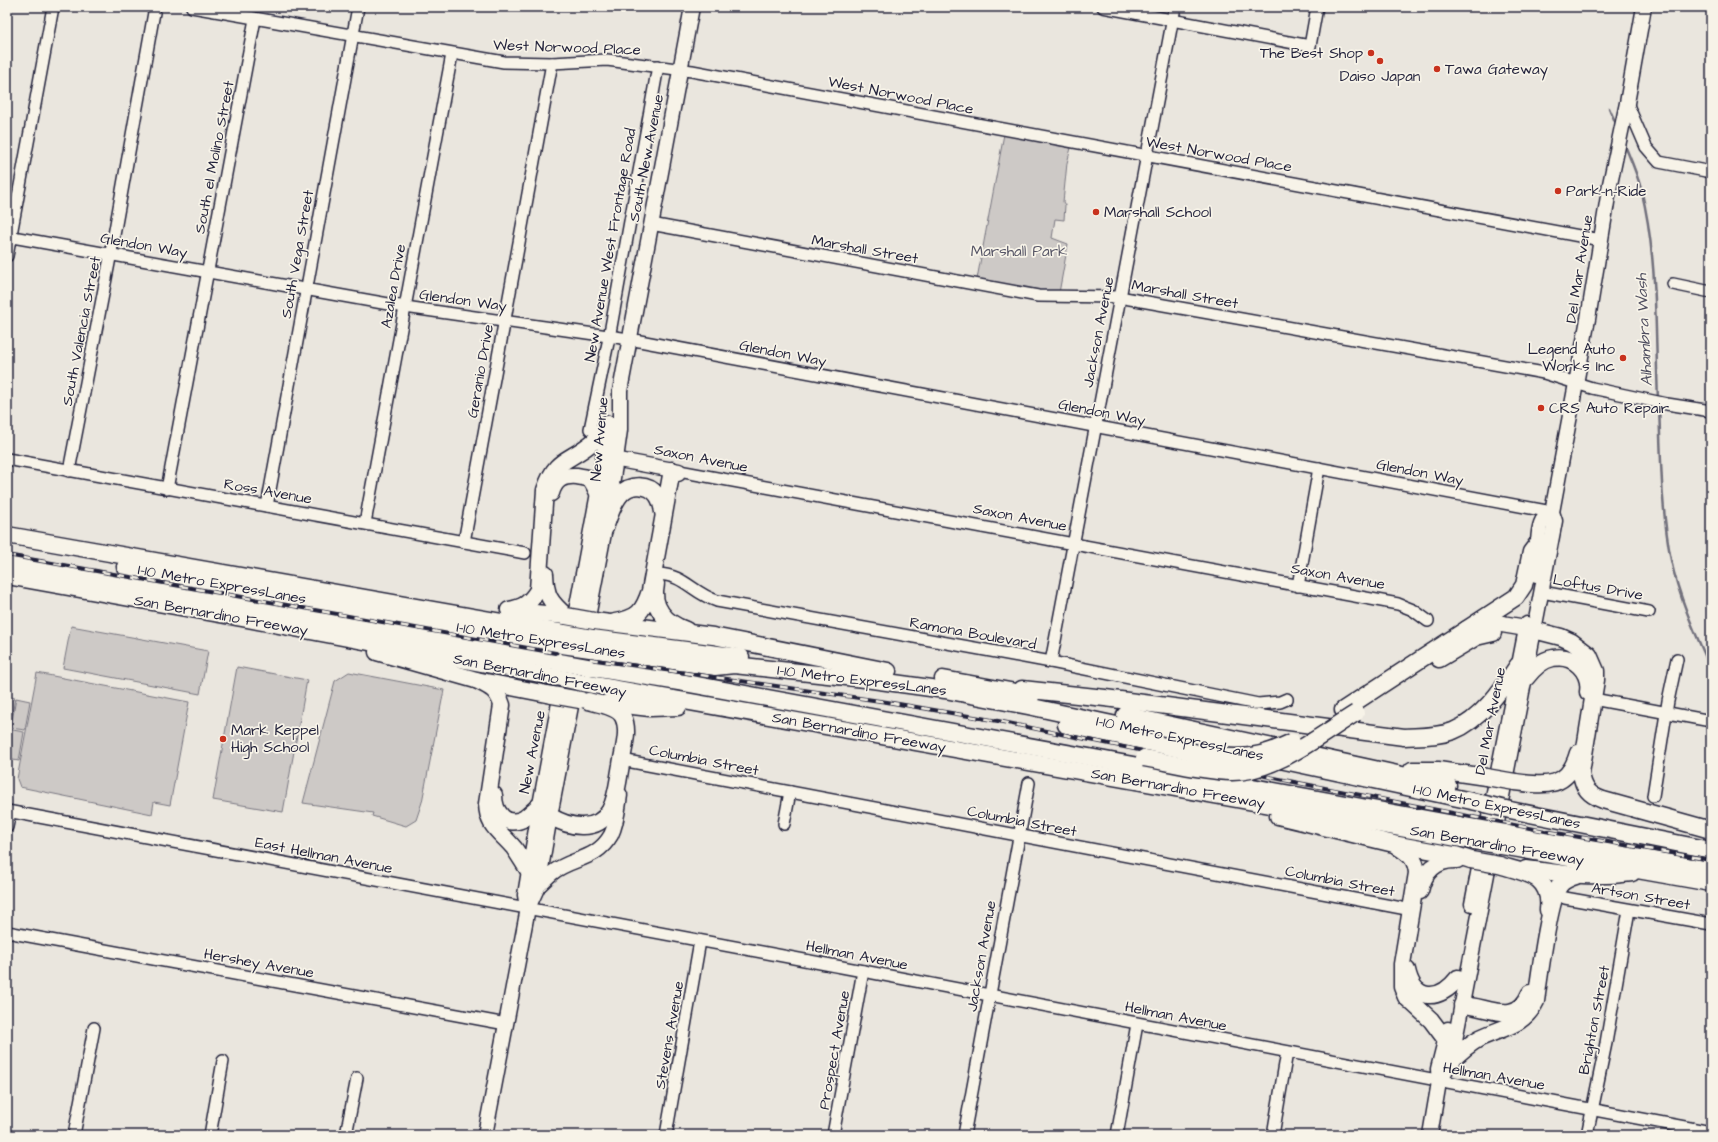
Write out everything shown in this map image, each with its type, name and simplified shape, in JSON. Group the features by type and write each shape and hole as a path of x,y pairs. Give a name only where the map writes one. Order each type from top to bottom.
{"highway":[{"path":"509,610 523,607 531,600 538,590 545,490 548,479 554,469 564,460 589,446 599,437 608,424"},
{"path":"601,622 627,620 638,615 645,605 650,591 663,512 676,470"},
{"path":"566,616 552,604 546,592 545,569 549,499 552,487 559,479 566,476 586,477 591,480 598,493"},
{"path":"605,528 617,499 626,489 634,486 652,490 657,495 663,512"},
{"path":"7,535 466,615 563,639 591,644 888,671"},
{"path":"685,683 942,720 1211,771 1250,771 1269,765 1284,757 1467,628 1516,596 1524,585 1531,552 1537,544"},
{"name":"I-10 Metro ExpressLanes","path":"7,546 563,639"},
{"name":"I-10 Metro ExpressLanes","path":"7,563 587,667 685,683 1475,835"},
{"path":"658,574 656,588 658,609 665,618 678,627 699,635"},
{"name":"San Bernardino Freeway","path":"7,576 697,704 1022,760 1228,798 1504,840 1711,883"},
{"path":"466,615 493,610 509,610 566,616 699,635 792,651 888,671 981,685 1105,698 1404,737 1434,736 1453,731 1468,722 1522,672 1553,658 1560,658 1575,662 1586,674 1588,688 1578,754 1568,774 1564,778 1550,785 1540,786 1438,770 1382,770"},
{"path":"1467,628 1479,625 1496,624 1528,632 1561,637 1577,645 1588,655 1596,671 1593,699 1580,773 1588,793 1603,800 1711,830"},
{"path":"715,667 927,697 1228,757 1250,756 1270,752 1292,742 1349,712 1476,636 1496,632 1528,632"},
{"path":"342,637 386,656 476,680 552,695 650,708 697,704"},
{"name":"I-10 Metro ExpressLanes","path":"591,644 715,667 734,665 865,679 946,690 1101,720 1482,798 1711,850"},
{"path":"476,680 492,688 499,695 502,705 487,812 492,826 513,847 529,871"},
{"path":"981,685 1382,770 1482,798"},
{"path":"552,695 526,694 518,697 512,703 506,722 494,786 496,809 499,815 505,819 512,821 545,810 567,824 594,825 603,820 610,812 614,801 626,728 623,716 616,709 584,700"},
{"path":"627,761 634,724 638,717 650,708"},
{"path":"1228,798 1252,810 1394,844 1499,865 1576,876 1612,876 1649,871"},
{"path":"1510,805 1711,838"},
{"name":"I-10 Metro ExpressLanes","path":"1504,840 1711,870"},
{"path":"1394,844 1412,856 1417,866 1417,879 1402,964 1402,987 1406,997 1431,1020 1446,1040"},
{"path":"1458,978 1451,986 1441,993 1434,996 1425,995 1409,982 1407,969 1421,887 1426,875 1437,863 1454,860 1471,860"},
{"path":"1462,1005 1502,1013 1512,1012 1521,1008 1528,1000 1533,988 1548,913 1548,893 1544,885 1537,878 1527,873 1499,865"},
{"path":"1451,1061 1464,1048 1481,1038 1523,1020 1532,1008 1536,1001 1555,896 1559,886 1566,880 1576,876"}],"main road":[{"name":"South New Avenue","path":"629,339 635,316 692,7"},
{"name":"Del Mar Avenue","path":"1528,632 1542,592 1555,521 1552,512 1614,163 1627,103 1644,7"},
{"path":"620,391 629,339"},
{"name":"New Avenue","path":"485,1135 528,908 538,886 545,810 598,493 602,457 608,424 620,391"},
{"name":"New Avenue","path":"528,908 525,895 529,871 545,810 605,528 620,430 620,391"},
{"name":"Saxon Avenue","path":"602,457 676,470"},
{"path":"658,574 676,470"},
{"name":"Del Mar Avenue","path":"1439,1082 1451,1061 1462,1005 1522,672 1538,563 1537,544 1542,521 1552,512"},
{"name":"Del Mar Avenue","path":"1430,1135 1439,1082 1438,1069 1446,1040 1522,672"},
{"path":"538,886 552,873 592,855 606,842 614,826 627,761"}],"street":[{"path":"7,256 9,236 53,7"},
{"name":"South Valencia Street","path":"70,471 111,254 155,7"},
{"name":"West Norwood Place","path":"192,7 504,62 552,63 607,60 658,66 1601,240"},
{"name":"South Vega Street","path":"267,506 358,7"},
{"path":"1103,7 1310,46 1317,7"},
{"name":"Jackson Avenue","path":"1051,662 1174,7"},
{"name":"South el Molino Street","path":"167,489 255,19"},
{"name":"Azalea Drive","path":"365,523 452,54"},
{"name":"Geranio Drive","path":"464,542 552,63"},
{"name":"New Avenue West Frontage Road","path":"590,429 609,338 658,66"},
{"path":"1627,103 1646,147 1659,162 1711,172"},
{"name":"Marshall Street","path":"651,224 1038,296 1119,297 1544,373 1576,383 1645,400 1711,411"},
{"name":"Glendon Way","path":"9,236 405,307 609,338 629,339 1552,512"},
{"path":"1673,284 1711,292"},
{"name":"Ross Avenue","path":"7,460 365,523 525,553"},
{"path":"1298,586 1319,468"},
{"name":"Saxon Avenue","path":"676,470 1398,604 1413,610 1428,621"},
{"name":"Ramona Boulevard","path":"658,574 678,577 704,597 717,601 1051,662 1258,704 1287,700"},
{"name":"Loftus Drive","path":"1542,592 1649,612"},
{"path":"1653,796 1666,712 1677,659"},
{"path":"1593,699 1711,721"},
{"name":"Columbia Street","path":"627,761 1412,910"},
{"name":"Jackson Avenue","path":"964,1135 1018,835 1029,783"},
{"path":"784,824 790,792"},
{"path":"7,827 9,812"},
{"name":"East Hellman Avenue","path":"9,812 635,929"},
{"name":"Artson Street","path":"1565,898 1711,924"},
{"name":"Brighton Street","path":"1587,1135 1591,1109 1606,1043 1629,910"},
{"name":"Hellman Avenue","path":"635,929 863,971 1439,1082 1711,1132"},
{"name":"Hershey Avenue","path":"7,932 506,1024"},
{"name":"Stevens Avenue","path":"666,1135 700,941"},
{"name":"Prospect Avenue","path":"833,1135 863,971"},
{"path":"1117,1135 1137,1024"},
{"path":"74,1135 94,1028"},
{"path":"1273,1135 1287,1052"},
{"path":"210,1135 223,1061"},
{"path":"346,1135 357,1078"}],"green space":[{"name":"Marshall Park","path":"1004,134 1071,148 1067,163 1063,202 1065,205 1064,220 1055,219 1052,238 1068,244 1059,293 1042,293 977,279"},
{"path":"71,626 208,651 200,694 63,668"},
{"path":"237,667 307,680 283,812 213,800"},
{"path":"349,672 444,690 422,802 416,820 406,826 372,816 373,813 303,803 335,681"},
{"path":"37,673 189,702 170,805 154,802 152,814 20,787 17,779"},
{"path":"7,696 15,698 10,727 7,727"},
{"path":"16,698 30,701 25,730 11,728"},
{"path":"7,729 24,732 19,761 7,759"}],"waterway":[{"name":"Alhambra Wash","path":"1609,108 1617,126"},
{"name":"Alhambra Wash","path":"1624,143 1641,189 1650,241 1655,294 1658,400"},
{"name":"Alhambra Wash","path":"1659,405 1663,502 1671,560 1683,602 1711,669"}],"railway":[{"path":"7,555 589,659 887,702 998,721 1294,782 1545,831 1711,860"}],"place":[{"name":"The Best Shop","path":"1371,53"},
{"name":"Daiso Japan","path":"1380,61"},
{"name":"Tawa Gateway","path":"1437,69"},
{"name":"Park-n-Ride","path":"1558,191"},
{"name":"Marshall School","path":"1096,212"},
{"name":"Legend Auto Works Inc","path":"1623,358"},
{"name":"CRS Auto Repair","path":"1541,408"},
{"name":"Mark Keppel High School","path":"223,739"}]}
